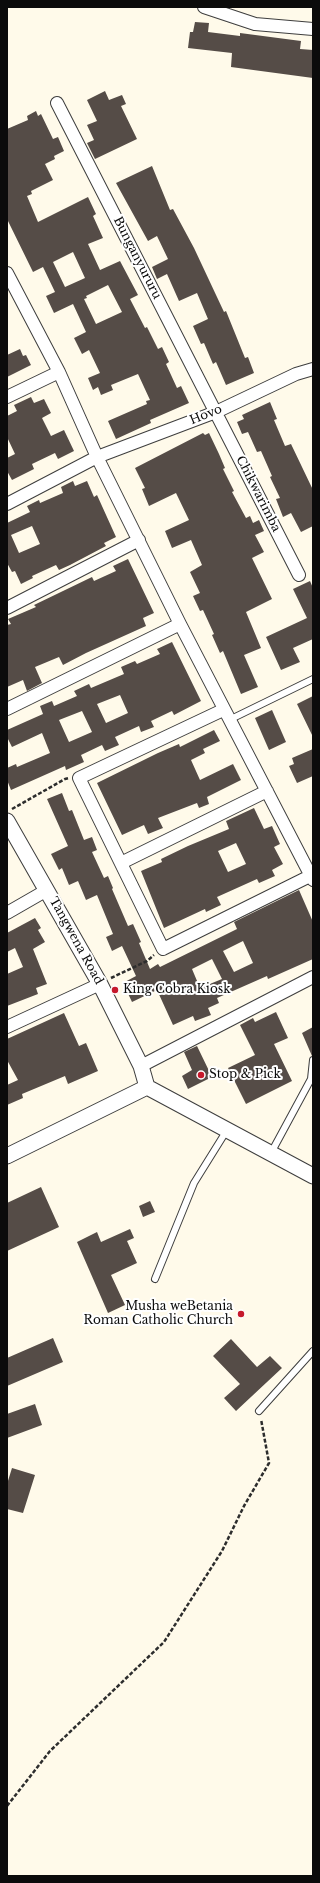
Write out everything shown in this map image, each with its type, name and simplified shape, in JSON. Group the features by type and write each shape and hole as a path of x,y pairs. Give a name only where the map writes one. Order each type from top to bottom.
{"street":[{"path":"204,7 255,24 313,29"},
{"name":"Bunganyururu","path":"57,103 216,412"},
{"path":"7,273 10,286 59,372 97,457 180,624 312,878 163,949 79,778 226,715"},
{"name":"Hovo","path":"7,504 97,457 216,412 296,374 313,370"},
{"path":"7,397 59,372"},
{"name":"Chikwarimba","path":"216,412 299,575"},
{"path":"7,608 139,540"},
{"path":"7,709 180,624"},
{"path":"121,863 267,790"},
{"name":"Tangwena Road","path":"7,821 100,984 142,1066 146,1087"},
{"path":"7,912 47,890"},
{"path":"142,1066 313,977"},
{"path":"7,1027 100,984"},
{"path":"7,1156 146,1087 313,1176"}],"lane":[{"path":"226,715 313,679"},
{"path":"271,1153 311,1079 313,1060"},
{"path":"154,1279 194,1182 227,1130"},
{"path":"259,1411 313,1350"}],"path":[{"path":"7,812 65,779 79,778"},
{"path":"100,984 147,961 163,949"},
{"path":"7,1806 50,1751 164,1642 222,1551 244,1506 269,1463 259,1411"}],"building":[{"path":"195,22 209,23 208,32 240,36 240,33 301,41 300,49 313,50 313,78 231,67 232,53 188,48 190,32 193,32"},
{"path":"105,91 109,100 122,95 126,104 121,106 137,139 95,159 87,143 94,140 87,125 97,121 87,100"},
{"path":"36,111 38,116 41,114 53,139 58,137 64,151 54,156 55,159 45,164 53,180 31,191 32,194 27,196 38,222 88,197 96,214 93,216 103,238 88,244 100,270 120,261 138,295 130,299 158,349 162,347 169,362 166,364 177,388 181,386 189,403 150,420 151,423 116,439 108,421 147,404 146,401 150,400 138,374 111,385 113,390 101,395 98,387 93,390 88,378 100,373 89,350 82,354 74,338 86,332 73,304 54,313 46,296 55,292 43,267 33,272 7,219 7,129 28,120 27,116","holes":["73,252 85,278 65,287 53,262","108,285 122,312 96,324 84,299 87,298 86,296"]},
{"path":"152,166 170,210 173,209 194,248 224,312 226,311 245,358 248,357 254,373 226,385 216,362 213,364 204,343 201,344 193,326 208,319 197,293 179,301 167,274 157,279 152,267 168,259 157,236 148,241 116,183"},
{"path":"20,349 23,356 26,355 31,365 7,377 7,355"},
{"path":"31,397 34,403 44,399 51,413 42,418 51,436 64,430 74,451 58,459 55,453 32,464 34,469 12,480 7,471 7,458 15,454 7,437 7,416 17,411 14,405"},
{"path":"270,402 277,419 274,420 285,446 291,444 313,490 313,526 301,532 291,513 283,517 276,499 280,498 270,477 272,476 261,451 257,452 248,432 242,434 237,422 244,419 242,415"},
{"path":"203,433 205,435 209,433 225,468 223,469 234,491 232,492 246,518 250,516 253,523 259,520 264,531 255,535 264,552 252,558 272,599 246,612 261,648 244,655 258,687 241,694 223,651 220,653 212,635 214,634 203,610 200,611 193,596 200,593 190,572 202,565 191,540 172,548 165,531 189,520 176,493 149,506 142,489 145,488 135,468"},
{"path":"73,481 75,486 87,481 94,497 97,495 116,537 104,543 106,546 70,565 59,570 56,565 32,576 33,578 21,584 15,571 12,572 7,563 7,523 30,512 27,506 39,500 40,503 63,493 61,487","holes":["32,526 40,544 19,553 11,535"]},
{"path":"128,559 154,613 143,618 146,626 63,665 59,657 35,667 42,683 27,691 23,680 7,687 7,625 11,624 8,619 36,607 34,605 92,577 94,581 116,571 113,566"},
{"path":"310,581 313,588 313,639 293,648 300,662 281,670 266,637 307,618 293,589"},
{"path":"172,642 201,701 174,715 172,711 151,721 154,727 141,732 139,726 115,737 119,745 105,751 102,745 81,755 84,762 66,770 65,766 11,790 7,780 7,768 16,764 17,767 50,753 42,733 12,747 7,737 7,730 43,714 40,706 52,701 54,706 77,696 74,691 89,684 91,688 124,674 121,667 135,661 137,664 160,654 157,649","holes":["120,695 128,713 106,723 97,704","82,711 92,732 69,742 59,720"]},
{"path":"313,696 313,737 297,704"},
{"path":"272,710 286,742 269,750 255,718"},
{"path":"214,730 220,741 203,749 205,753 191,760 200,780 233,764 241,780 207,797 209,804 199,808 197,803 158,818 163,828 148,834 144,825 122,835 97,783 158,753 179,744 180,747"},
{"path":"313,749 313,776 297,783 289,766 294,764 292,758"},
{"path":"62,793 69,811 72,810 84,840 92,837 97,850 92,852 104,878 108,876 128,926 133,924 150,969 158,964 160,967 237,929 234,922 299,890 313,922 313,959 268,979 267,976 217,998 219,1003 208,1008 211,1015 195,1021 193,1016 173,1025 157,990 132,1002 123,983 136,976 122,946 112,951 106,937 113,934 97,895 86,900 78,881 69,885 62,868 59,870 51,854 68,846 47,799","holes":["243,941 253,963 234,972 223,951","212,959 222,979 200,988 192,969"]},
{"path":"254,808 264,829 272,826 280,844 274,847 283,864 272,870 275,876 259,883 257,879 217,897 221,905 206,912 205,909 164,928 141,871 162,862 161,859 188,846 229,829 226,821","holes":["236,843 246,864 228,872 218,851"]},
{"path":"35,918 41,928 38,930 45,942 33,949 47,984 36,988 38,994 7,1006 7,974 23,967 15,948 7,952 7,933"},
{"path":"276,1012 288,1038 274,1044 292,1081 246,1104 228,1068 255,1055 240,1025 253,1018 255,1022"},
{"path":"64,1013 79,1046 86,1043 98,1071 68,1084 65,1076 22,1094 23,1098 7,1105 7,1085 18,1080 7,1060 7,1039"},
{"path":"313,1027 313,1056 312,1056 302,1033"},
{"path":"197,1046 212,1077 188,1089 182,1076 192,1070 184,1052"},
{"path":"41,1187 59,1227 7,1251 7,1203"},
{"path":"150,1201 155,1212 143,1217 139,1206"},
{"path":"130,1229 134,1238 127,1241 137,1263 111,1275 125,1305 108,1313 77,1242 97,1232 101,1242"},
{"path":"53,1338 63,1362 7,1386 7,1358"},
{"path":"231,1339 257,1367 270,1356 282,1368 236,1411 224,1398 240,1384 213,1356"},
{"path":"35,1404 42,1425 7,1438 7,1414"},
{"path":"12,1468 35,1475 23,1513 7,1509 7,1484"}],"place":[{"name":"King Cobra Kiosk","path":"115,990"},
{"name":"Stop & Pick","path":"201,1075"},
{"name":"Musha weBetania Roman Catholic Church","path":"241,1314"}]}
